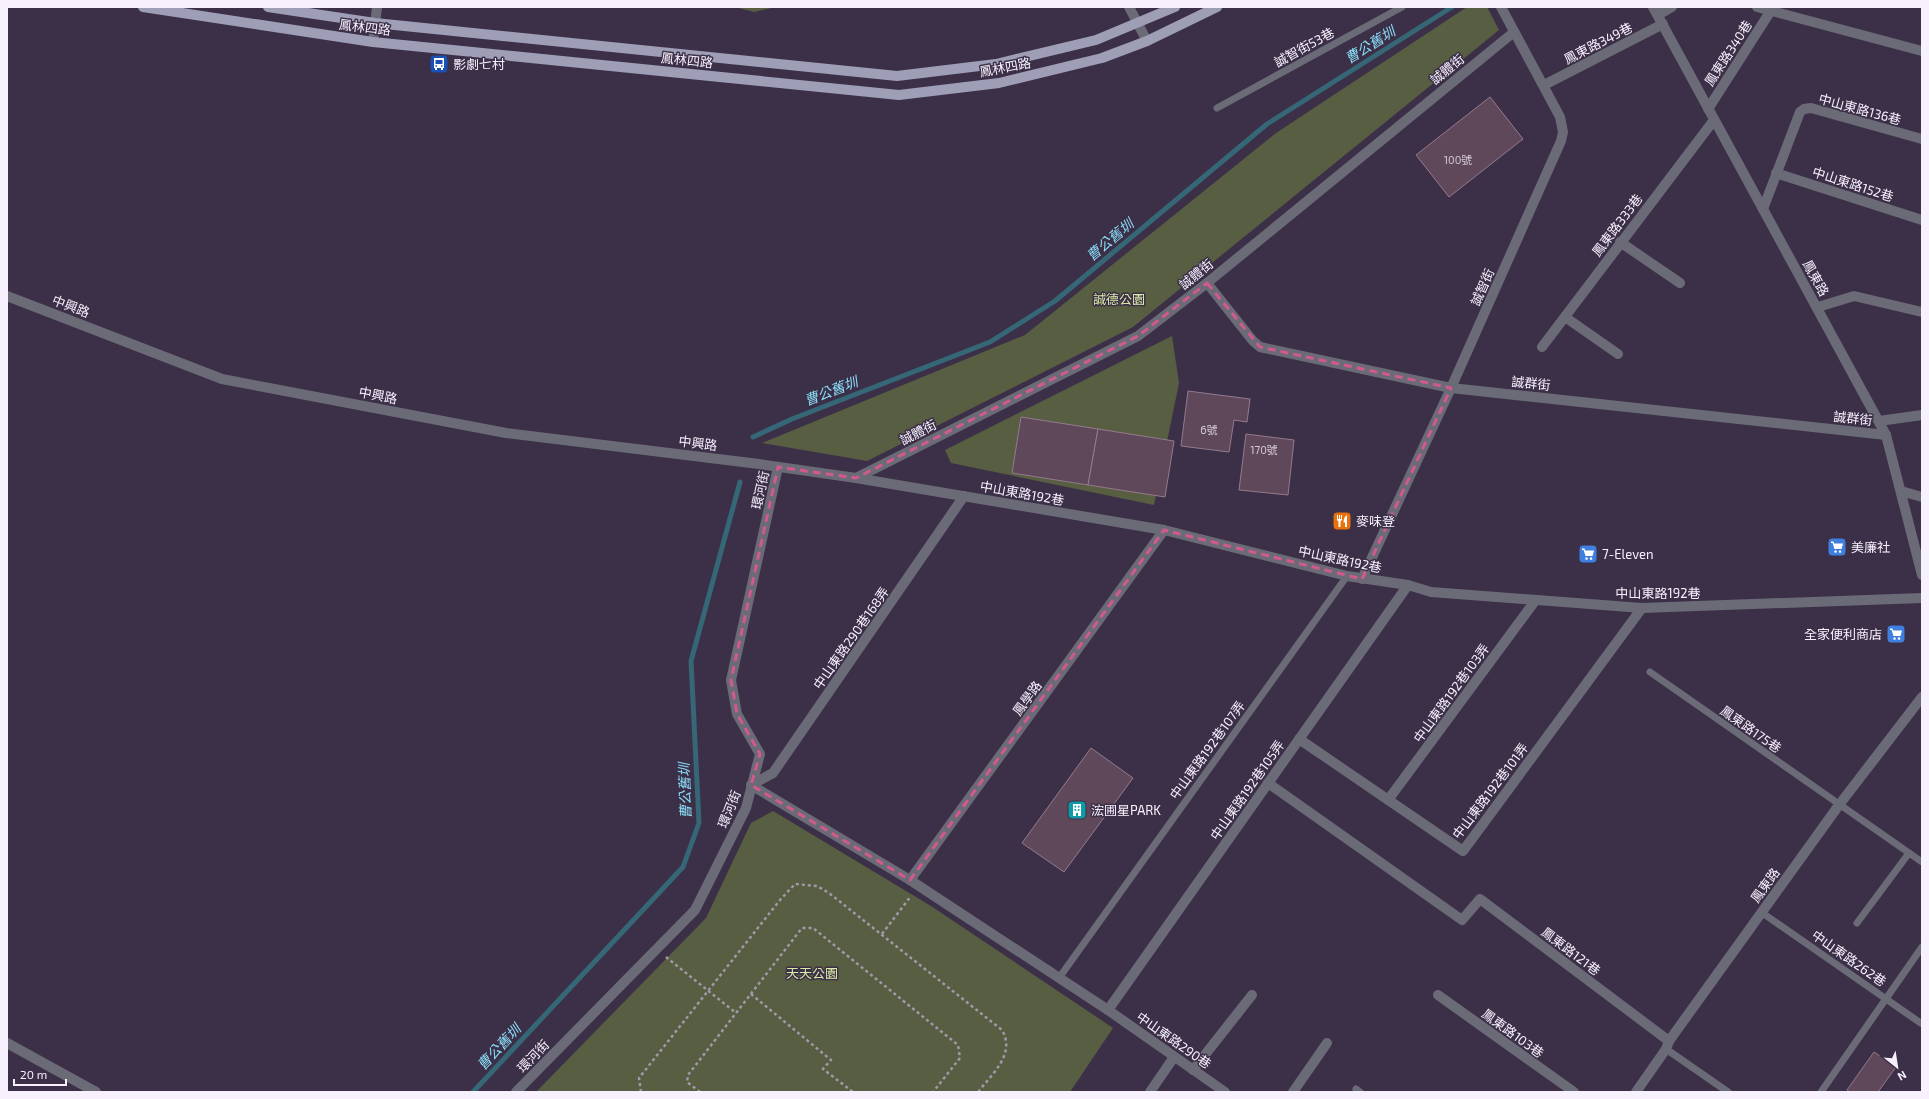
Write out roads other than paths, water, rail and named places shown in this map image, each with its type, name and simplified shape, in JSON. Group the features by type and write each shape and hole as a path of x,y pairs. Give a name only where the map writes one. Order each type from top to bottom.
{"main road":[{"name":"鳳林四路","path":"143,7 373,42 899,95 999,83 1102,58 1147,41 1217,7"},
{"name":"鳳林四路","path":"268,7 376,23 896,76 996,64 1096,40 1175,7"}],"street":[{"path":"373,42 378,7"},
{"path":"1129,7 1147,41"},
{"name":"誠智街","path":"1362,579 1451,388 1561,141 1563,132 1562,124 1544,85 1500,7"},
{"path":"1656,11 1672,7"},
{"path":"1756,7 1770,12 1922,51"},
{"name":"鳳東路","path":"1656,11 1762,209 1818,308 1886,435 1922,575"},
{"name":"鳳東路340巷","path":"1708,109 1770,12"},
{"name":"鳳東路349巷","path":"1544,85 1663,24"},
{"name":"誠體街","path":"856,478 1138,336 1207,283 1514,32"},
{"name":"中山東路136巷","path":"1762,209 1800,112 1804,109 1811,108 1922,139"},
{"name":"鳳東路333巷","path":"1542,347 1620,242 1714,120"},
{"name":"中山東路152巷","path":"1776,173 1922,220"},
{"path":"1620,242 1680,283"},
{"name":"誠群街","path":"1207,283 1253,341 1260,347 1451,388 1886,435"},
{"name":"中興路","path":"7,296 222,379 506,433 759,464"},
{"path":"1818,308 1854,296 1922,312"},
{"path":"1565,318 1618,354"},
{"path":"1879,421 1922,415"},
{"name":"中山東路192巷","path":"759,464 856,478 1164,530 1347,576 1408,585 1431,592 1642,608 1922,598"},
{"name":"環河街","path":"516,1092 695,910 746,808 760,754 737,714 731,680 778,467"},
{"path":"1900,492 1922,497"},
{"name":"中山東路290巷168弄","path":"751,785 773,773 964,496"},
{"name":"鳳學路","path":"914,883 1164,530"},
{"name":"中山東路192巷105弄","path":"1108,1010 1408,585"},
{"name":"中山東路192巷103弄","path":"1388,800 1535,601"},
{"name":"中山東路192巷101弄","path":"1299,739 1463,850 1642,608"},
{"name":"鳳東路","path":"1636,1092 1667,1045 1761,912 1839,805 1922,697"},
{"name":"鳳東路121巷","path":"1268,783 1462,920 1480,899 1667,1045"},
{"name":"中山東路290巷","path":"751,785 914,883 1108,1010 1225,1092"},
{"path":"1193,1070 1252,995"},
{"name":"鳳東路103巷","path":"1438,995 1574,1092"},
{"path":"7,1043 96,1092"},
{"path":"1293,1092 1327,1043"},
{"path":"1150,1092 1174,1057"}],"lane":[{"name":"誠智街53巷","path":"1217,108 1402,7"},
{"name":"中山東路192巷107弄","path":"1058,978 1347,576"},
{"name":"鳳東路175巷","path":"1650,672 1922,862"},
{"path":"1857,923 1909,853"},
{"name":"中山東路262巷","path":"1761,912 1922,1024"},
{"path":"1821,1092 1922,947"},
{"path":"1667,1045 1728,1092"}],"waterway":[{"name":"曹公舊圳","path":"753,437 792,419 990,342 1055,301 1267,124 1452,7"},
{"name":"曹公舊圳","path":"473,1092 683,867 699,823 691,661 740,482"}],"place":[{"name":"影劇七村","path":"439,64"},
{"name":"麥味登","path":"1342,521"},
{"name":"美廉社","path":"1837,547"},
{"name":"7-Eleven","path":"1588,554"},
{"name":"全家便利商店","path":"1896,634"},
{"name":"浤圃星PARK","path":"1077,810"}],"park label":[{"name":"誠德公園","path":"1119,299"},
{"name":"天天公園","path":"812,973"}]}
